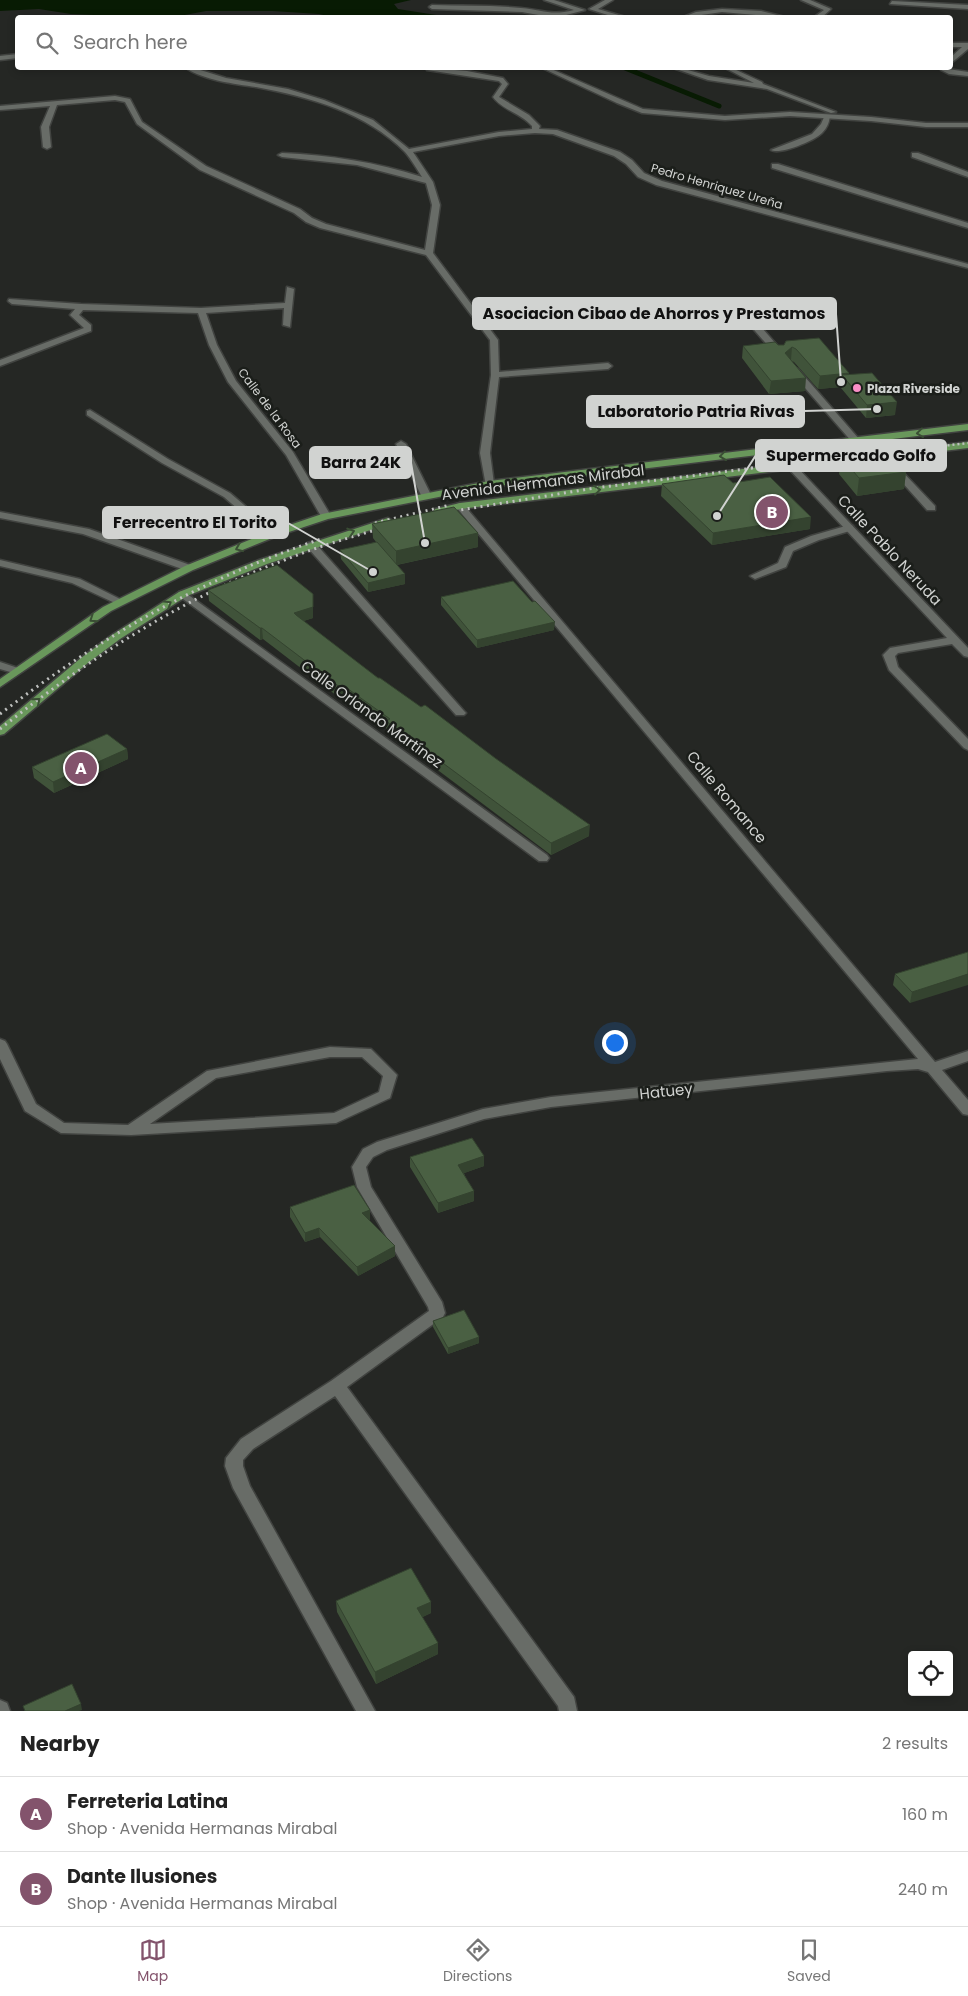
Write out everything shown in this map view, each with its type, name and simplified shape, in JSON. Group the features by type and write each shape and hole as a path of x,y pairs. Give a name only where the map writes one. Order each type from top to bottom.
{"main road":[{"name":"Avenida Hermanas Mirabal","path":"0,684 107,609 189,568 273,534 326,516 489,484 968,427"},
{"name":"Avenida Hermanas Mirabal","path":"433,512 460,506 968,445"},
{"path":"0,732 116,637 183,594 263,562 378,524 396,520"}],"street":[{"path":"547,0 580,10"},
{"path":"592,9 610,0"},
{"path":"804,0 828,9 821,15"},
{"path":"892,3 968,7"},
{"path":"432,7 522,10 551,15"},
{"path":"561,15 592,9 615,15"},
{"path":"693,15 704,11 721,10 770,15"},
{"path":"953,45 968,45"},
{"path":"953,59 968,45"},
{"path":"0,58 15,56"},
{"path":"195,70 225,80 288,91 322,101 371,121 408,151 429,182 436,205 429,253"},
{"path":"430,70 467,73 501,79 505,84 496,97 499,101 527,116 536,126 535,131"},
{"path":"549,70 619,102 642,110 725,118 782,114 849,117 926,125 968,125"},
{"path":"682,70 708,78 768,87"},
{"path":"732,70 799,100 849,117"},
{"path":"945,70 968,74"},
{"path":"0,108 122,98 128,100 139,123 203,168 298,212 309,220 323,226 429,253 494,340 495,375 485,453 489,484"},
{"path":"47,147 45,127 54,104"},
{"path":"775,150 815,136 824,128 827,116"},
{"name":"Pedro Henriquez Ureña","path":"408,151 499,134 535,131 554,132 617,154 629,162 640,175 659,183 968,266"},
{"path":"282,155 352,160 395,170 429,182"},
{"path":"915,155 968,175"},
{"path":"774,166 968,226"},
{"path":"287,325 290,289"},
{"path":"12,301 81,307 201,311 288,305"},
{"path":"738,306 780,354"},
{"path":"0,363 88,329 74,315 81,307"},
{"name":"Calle de la Rosa","path":"201,311 213,345 232,382 290,454 326,516"},
{"path":"790,365 856,441"},
{"path":"495,375 540,373 608,366"},
{"path":"90,413 165,461 227,496 273,534"},
{"path":"401,444 426,495"},
{"path":"882,455 931,508"},
{"name":"Calle Pablo Neruda","path":"791,466 968,654"},
{"name":"Calle Romance","path":"460,506 968,1110"},
{"path":"0,515 85,531 189,568"},
{"path":"756,576 782,565 789,549 815,538 849,528"},
{"path":"311,546 460,713"},
{"path":"0,563 76,581 121,602"},
{"name":"Calle Orlando Martínez","path":"183,594 543,858"},
{"path":"954,640 894,650 889,655 889,658 893,668 968,746"},
{"path":"0,665 17,671"},
{"path":"0,1044 30,1107 61,1128 130,1130 336,1118 385,1095 390,1075 366,1052 330,1052 212,1074 130,1130"},
{"name":"Hatuey","path":"337,1386 435,1315 437,1310 364,1187 359,1167 368,1154 382,1146 483,1114 551,1102 887,1066 918,1064 932,1068 968,1056"},
{"path":"366,1711 242,1488 234,1466 236,1455 247,1444 337,1386 567,1703 568,1710"}],"shaded area":[{"path":"0,0 411,0 394,4 398,9 436,15 323,15 273,11 206,11 185,15 94,15 71,14 39,9 0,11"}],"building":[{"path":"819,338 849,373 820,376 792,347 785,353 806,378 771,381 743,346 775,342 778,345 784,345 786,341"},
{"path":"872,373 897,402 867,405 842,375"},
{"path":"886,451 906,472 859,478 841,457"},
{"path":"724,475 733,483 770,477 811,517 713,533 662,484"},
{"path":"454,507 478,533 396,551 372,524"},
{"path":"377,542 405,574 368,583 340,550"},
{"path":"277,565 313,594 313,607 294,613 296,615 378,678 421,707 425,705 495,758 590,825 551,843 386,721 390,719 344,686 341,688 208,590"},
{"path":"513,581 532,602 535,601 555,622 477,640 441,597"},
{"path":"107,734 127,749 53,782 32,767"},
{"path":"968,952 968,974 912,992 895,974"},
{"path":"472,1138 484,1156 458,1165 474,1191 438,1203 410,1157"},
{"path":"354,1185 370,1210 362,1213 395,1246 357,1267 319,1228 305,1233 290,1207"},
{"path":"464,1310 479,1337 448,1348 433,1321"},
{"path":"411,1568 431,1602 417,1608 438,1643 375,1672 336,1601"},
{"path":"72,1684 81,1704 65,1711 25,1711 23,1706"}],"waterway":[{"path":"630,70 719,106"}],"railway":[{"path":"873,454 968,443"},
{"path":"844,452 881,448"},
{"path":"751,468 853,456"},
{"path":"442,513 595,488 761,467"},
{"path":"375,523 450,505"},
{"path":"0,729 100,656 134,634 206,594 295,556 386,527"},
{"path":"0,714 77,659 154,612 235,572 324,538"}],"place":[{"name":"Asociacion Cibao de Ahorros y Prestamos","path":"841,382"},
{"name":"Plaza Riverside","path":"857,388"},
{"name":"Laboratorio Patria Rivas","path":"877,409"},
{"name":"Dante Ilusiones","path":"772,512"},
{"name":"Supermercado Golfo","path":"717,516"},
{"name":"Barra 24K","path":"425,543"},
{"name":"Ferrecentro El Torito","path":"373,572"},
{"name":"Ferreteria Latina","path":"81,768"}]}
